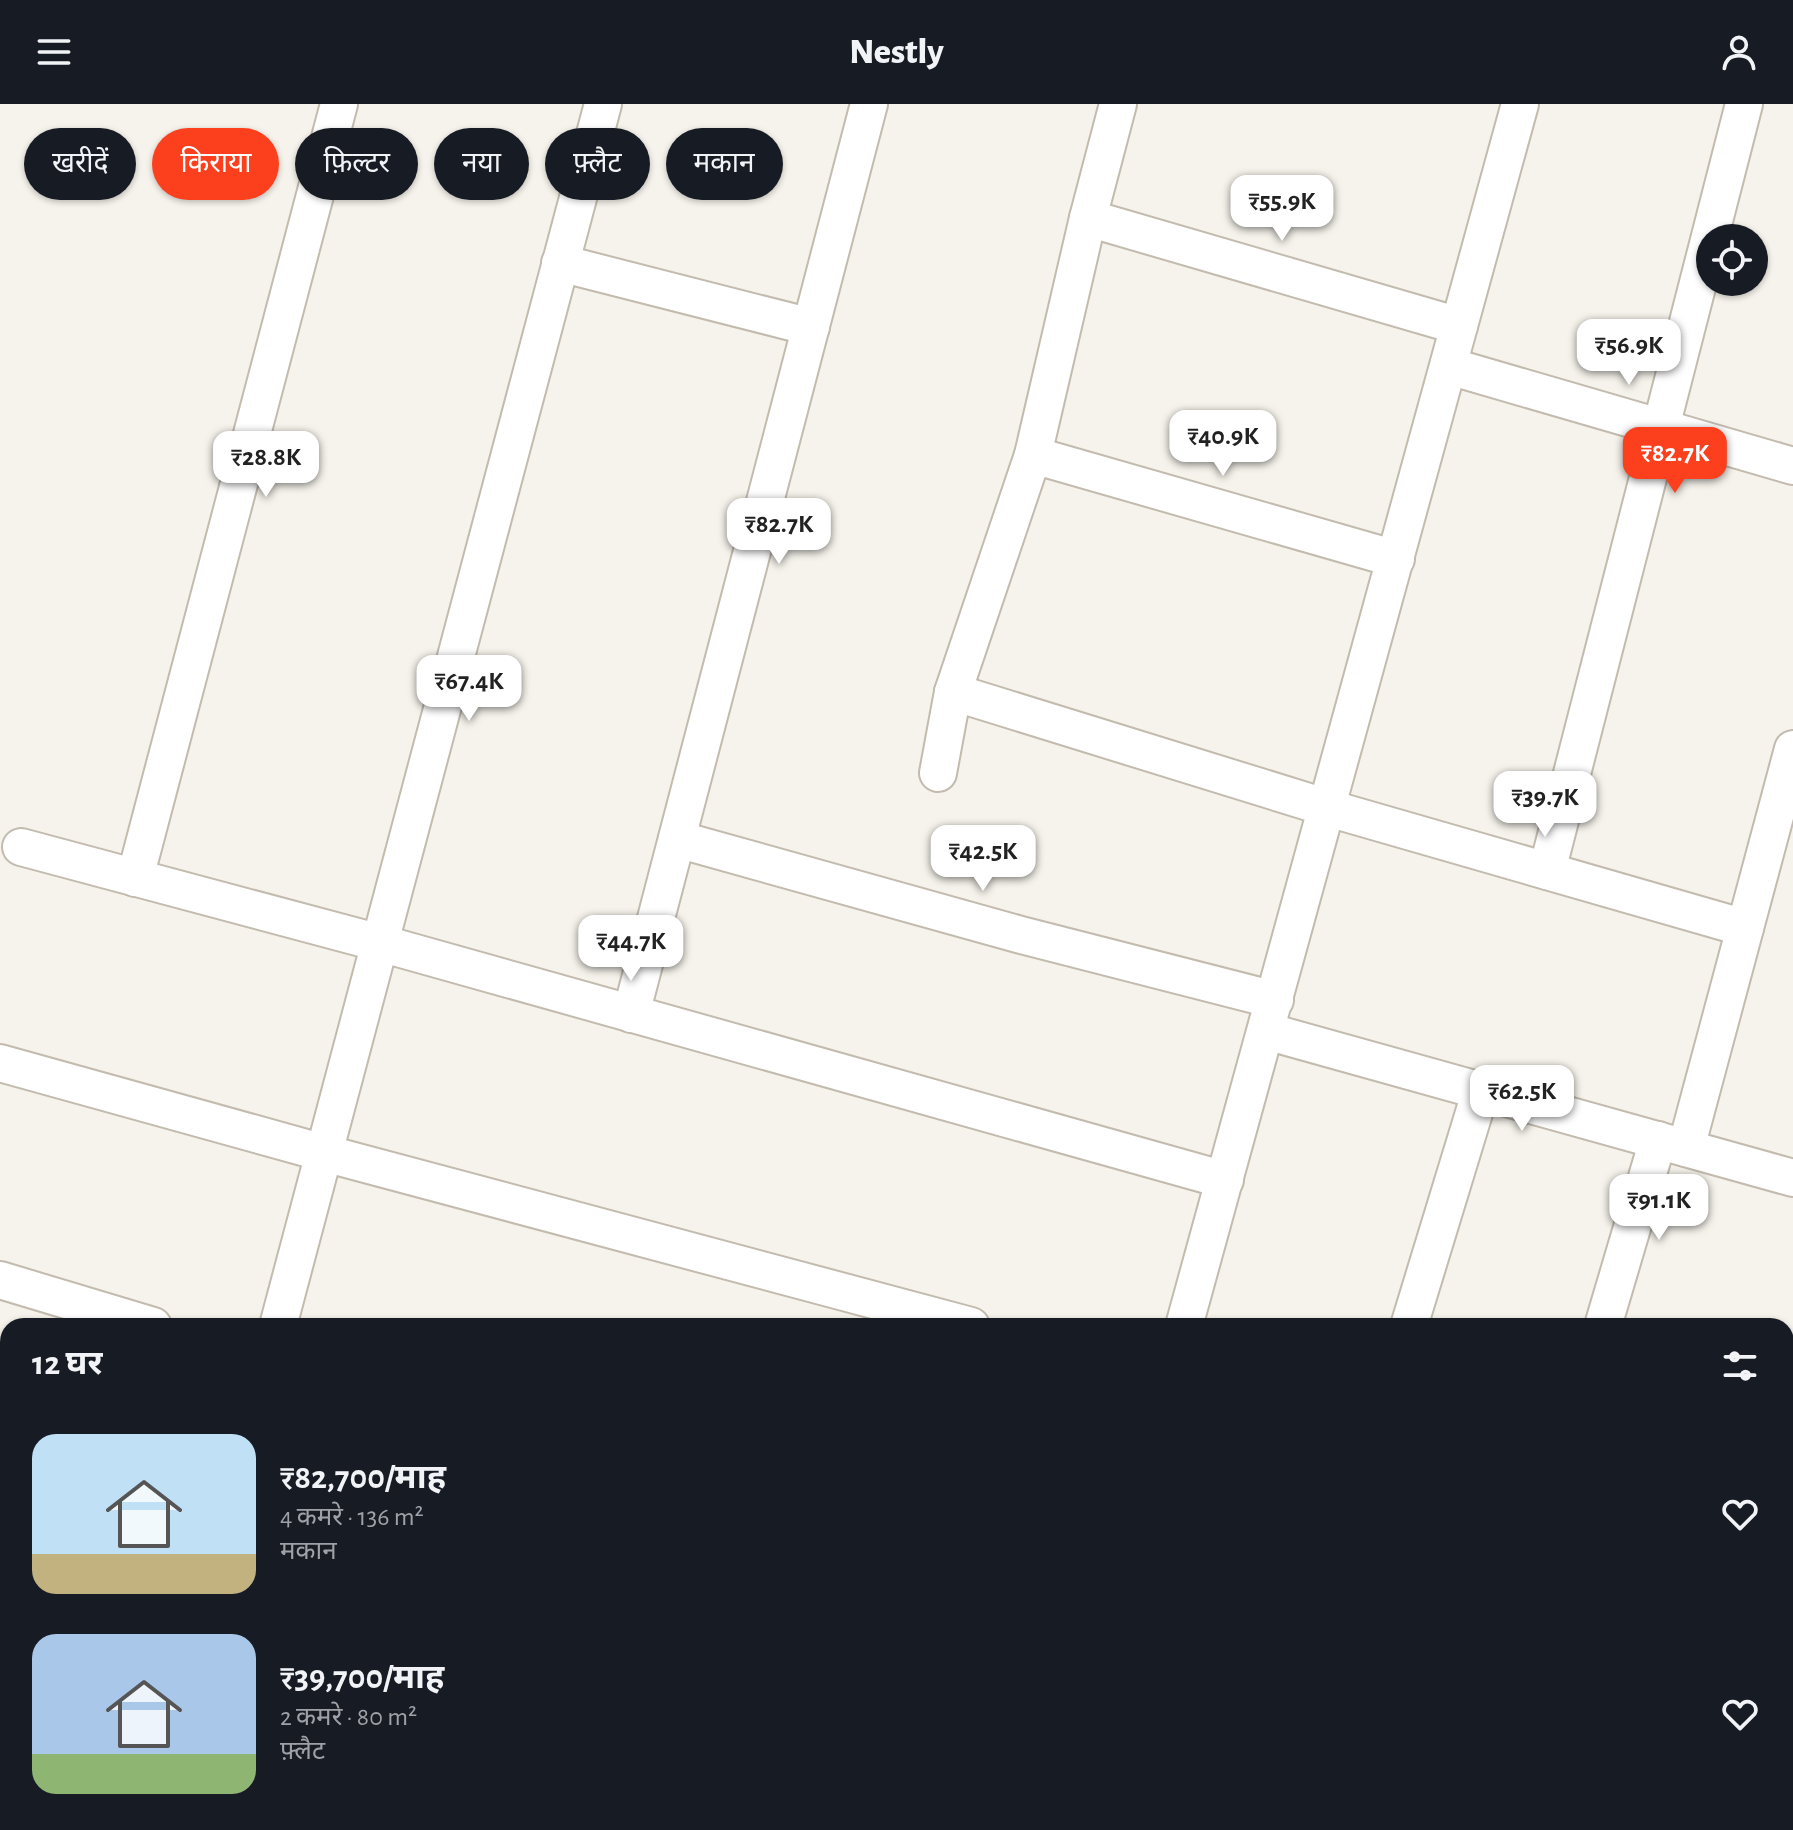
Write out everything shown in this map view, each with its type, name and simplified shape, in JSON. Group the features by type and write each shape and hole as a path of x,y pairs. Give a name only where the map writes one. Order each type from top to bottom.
{"street":[{"path":"135,878 339,104"},
{"path":"280,1318 603,104"},
{"path":"631,1014 869,104"},
{"path":"938,773 953,692 1033,455 1118,104"},
{"path":"1186,1318 1520,104"},
{"path":"1547,871 1744,104"},
{"path":"1088,218 1459,326"},
{"path":"560,263 811,327"},
{"path":"1449,366 1793,466"},
{"path":"1033,455 1396,559"},
{"path":"953,692 1328,808 1745,928"},
{"path":"1606,1318 1672,1144 1745,928 1793,749"},
{"path":"677,839 1021,935 1271,1015 1481,1090 1793,1178"},
{"path":"21,847 380,943 1225,1180"},
{"path":"0,1063 941,1318"},
{"path":"1411,1318 1481,1090"},
{"path":"0,1280 126,1318"}]}
